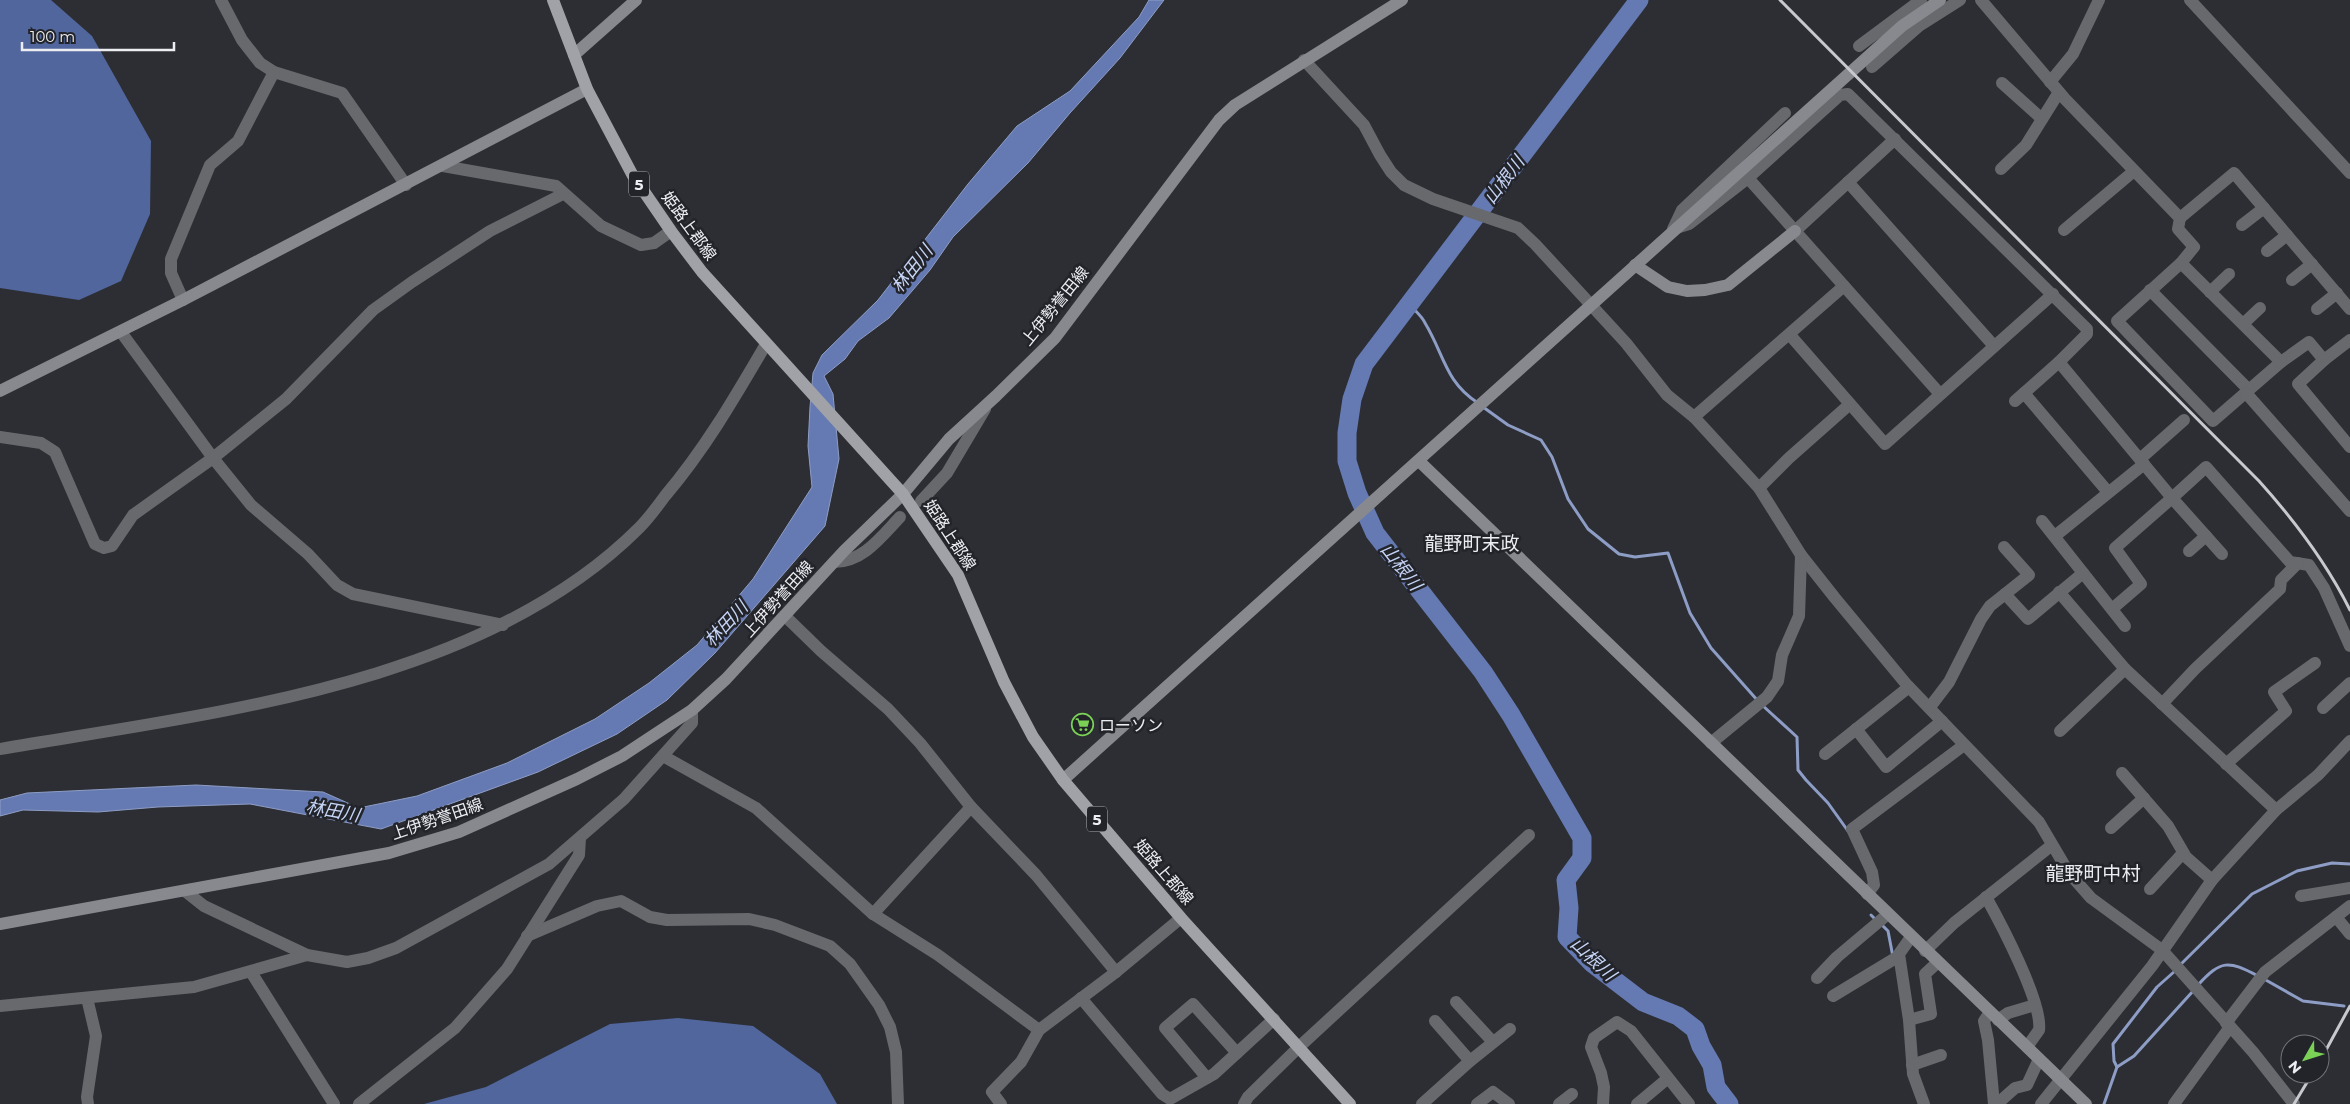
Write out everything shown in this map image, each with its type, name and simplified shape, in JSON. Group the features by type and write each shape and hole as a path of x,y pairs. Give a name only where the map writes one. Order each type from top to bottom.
{"main road":[{"name":"姫路上郡線","path":"553,0 587,90 632,174 702,272 903,494 958,575 1004,682 1033,738 1063,780 1181,918 1350,1104"}],"street":[{"path":"221,0 242,40 260,63 274,72 342,93 406,185"},
{"path":"574,55 636,0"},
{"name":"上伊勢誉田線","path":"0,924 185,892 388,853 459,832 577,779 622,756 692,710 726,679 834,562 903,494 948,439 987,405 1055,338 1220,120 1235,105 1402,0"},
{"path":"1859,46 1921,0"},
{"path":"1063,780 1419,462 1673,229 1902,26 1940,0"},
{"path":"1872,67 1920,26 1960,0"},
{"path":"1981,0 2054,87 2180,218"},
{"path":"2001,169 2026,145 2042,119 2054,87 2073,54 2099,0"},
{"path":"2190,0 2350,173"},
{"path":"1304,60 1364,125 1386,164 1404,185 1433,199 1518,228 1626,343 1667,395 1694,417 1759,488 1801,555 1910,687 2039,822 2069,873 2091,898 2162,950 2294,1104"},
{"path":"184,300 171,273 171,260 210,165 238,141 274,72"},
{"path":"2002,83 2042,119"},
{"path":"0,392 184,300 587,90"},
{"path":"1673,229 1689,224 1748,178 1840,95 1848,94 1896,139 2087,329 2087,334 2059,362 2019,397 2108,492"},
{"path":"1673,229 1682,210 1785,113"},
{"path":"1635,265 1668,287 1687,291 1705,290 1728,284 1795,231 1896,139"},
{"path":"443,166 556,186 601,226 641,245 654,243 671,231"},
{"path":"2064,230 2134,171"},
{"path":"2324,360 2309,342 2281,362 2213,421 2117,321 2181,263 2194,247 2178,230 2180,218 2234,173 2350,309"},
{"path":"1748,178 1940,394"},
{"path":"1848,182 1994,346"},
{"path":"0,437 41,444 55,452 95,544 104,548 112,546 133,515 213,458 286,399 373,310 490,231 563,194"},
{"path":"2242,225 2264,208"},
{"path":"2267,250 2287,235"},
{"path":"2181,263 2281,362"},
{"path":"2292,280 2312,264"},
{"path":"2210,292 2229,274"},
{"path":"1694,417 1844,286"},
{"path":"2150,290 2247,391 2350,511"},
{"path":"2316,309 2337,293"},
{"path":"1790,335 1884,444 2053,294"},
{"path":"2243,324 2260,308"},
{"path":"121,332 213,458 252,505 308,554 337,585 353,594 503,624"},
{"path":"2350,340 2324,360 2298,384 2350,447"},
{"path":"0,749 256,704 404,664 470,640 503,624 552,597 610,554 640,527 692,464 724,416 766,344"},
{"path":"2059,362 2172,498 2222,554"},
{"path":"1759,488 1789,458 1850,404"},
{"path":"921,501 948,473 987,405"},
{"path":"2055,536 2108,492 2184,420"},
{"path":"1419,462 2086,1104"},
{"path":"2112,609 2141,584 2114,548 2206,467 2290,562 2309,565 2324,588 2350,646"},
{"path":"834,562 845,562 870,548 900,517"},
{"path":"2042,521 2125,626"},
{"path":"2189,551 2206,536"},
{"path":"1930,707 1949,682 1981,619 1990,606 2029,575 2004,547"},
{"path":"1711,743 1767,697 1778,680 1782,655 1799,616 1801,555"},
{"path":"2162,704 2194,669 2280,589 2281,580 2298,563"},
{"path":"2005,594 2028,619 2083,573"},
{"path":"2059,592 2125,669 2276,810"},
{"path":"785,616 821,651 888,708 920,743 971,807 1036,875 1116,972"},
{"path":"2226,764 2286,711 2274,692 2316,663"},
{"path":"2060,732 2125,669"},
{"path":"2323,708 2350,683"},
{"path":"1825,754 1910,687"},
{"path":"185,892 204,906 307,956 347,962 396,948 549,864 624,799 692,724 692,710"},
{"path":"1856,729 1886,767 1942,721"},
{"path":"2041,1104 2162,950 2212,880 2276,810 2318,775 2350,741"},
{"path":"1867,894 1874,885 1872,872 1852,829 1964,745"},
{"path":"663,756 756,808 873,914 938,955 1039,1030"},
{"path":"2122,773 2168,826 2183,853 2212,880"},
{"path":"2111,828 2144,798"},
{"path":"873,914 971,807"},
{"path":"1244,1104 1248,1097 1299,1047 1528,836"},
{"path":"358,1104 455,1028 507,969 579,855 580,838"},
{"path":"1925,951 1954,923 2052,845"},
{"path":"2150,889 2183,853"},
{"path":"2301,896 2350,888"},
{"path":"1986,898 2012,948 2035,1005 2039,1030 2027,1047"},
{"path":"527,936 596,906 621,902 650,917 667,920 749,919 775,925 830,946 850,964 879,1006 890,1027 896,1052 898,1104"},
{"path":"2174,1104 2265,972 2350,906"},
{"path":"1817,978 1837,957 1888,914"},
{"path":"2336,917 2350,934"},
{"path":"1001,1104 992,1092 1022,1062 1039,1030 1116,972 1181,918"},
{"path":"1833,996 1899,956 1911,936"},
{"path":"0,1006 194,987 307,956"},
{"path":"1899,956 1909,1020 1913,1074 1924,1104"},
{"path":"1909,1020 1931,1014 1925,974 1938,962"},
{"path":"251,972 334,1104"},
{"path":"87,998 96,1036 87,1097 88,1104"},
{"path":"1081,998 1162,1094 1170,1099 1207,1078 1274,1019"},
{"path":"1456,1002 1493,1042"},
{"path":"1207,1078 1165,1028 1193,1004 1237,1053"},
{"path":"1996,1104 1984,1021 1994,1016 2035,1005"},
{"path":"1435,1021 1470,1061"},
{"path":"1603,1104 1604,1087 1601,1072 1591,1047 1594,1038 1617,1022 1631,1031 1667,1079 1689,1104"},
{"path":"1422,1104 1470,1061 1510,1029"},
{"path":"1912,1065 1941,1055"},
{"path":"1996,1104 2015,1088 2027,1085 2039,1059"},
{"path":"1637,1104 1667,1079"},
{"path":"1477,1104 1493,1092 1509,1104"},
{"path":"1559,1104 1572,1094"}],"shaded area":[{"path":"0,0 51,0 92,36 151,141 150,214 121,281 79,300 0,288"},
{"path":"678,1018 753,1026 820,1074 837,1104 424,1104 486,1087 610,1024"}],"water":[{"name":"林田川","path":"1149,0 1164,0 1120,58 1028,163 953,237 930,270 889,318 858,341 845,359 824,376 833,394 839,459 825,526 715,653 667,700 617,734 538,772 381,829 250,804 158,807 98,812 23,810 0,816 0,800 27,793 196,785 323,792 359,808 417,796 507,763 595,719 649,683 697,645 753,579 812,487 808,446 810,407 813,373 822,355 878,300 968,184 1017,126 1070,91 1139,17"}],"waterway":[{"name":"山根川","path":"1639,0 1364,364 1352,399 1347,433 1347,461 1357,493 1375,533 1483,672 1511,715 1582,838 1582,858 1566,880 1569,908 1567,937 1592,963 1643,1002 1678,1016 1695,1029 1701,1046 1712,1065 1716,1087 1729,1104"},
{"path":"1410,305 1424,320 1446,367 1458,386 1478,403"},
{"path":"1483,407 1508,425 1541,440 1552,457 1568,499 1588,529 1619,554 1635,557 1668,553 1690,613 1711,648 1758,701"},
{"path":"1762,705 1797,737 1798,770 1828,803 1848,831"},
{"path":"2179,966 2252,894 2297,871 2332,863 2350,864"},
{"path":"1871,915 1876,920"},
{"path":"1881,924 1888,931 1893,957"},
{"path":"2198,985 2213,971 2225,965 2239,967 2258,976"},
{"path":"2104,1104 2117,1067 2114,1061 2113,1044 2157,987 2175,971"},
{"path":"2264,979 2303,1001 2344,1006"},
{"path":"2117,1067 2134,1056 2194,990"}],"railway":[{"path":"1780,0 2259,481 2309,542 2331,575 2350,610"},
{"path":"2330,1043 2350,1006"},
{"path":"2294,1104 2306,1084"}],"place":[{"name":"ローソン","path":"1083,725"}],"district":[{"name":"龍野町末政","path":"1472,543"},
{"name":"龍野町中村","path":"2093,873"}]}
